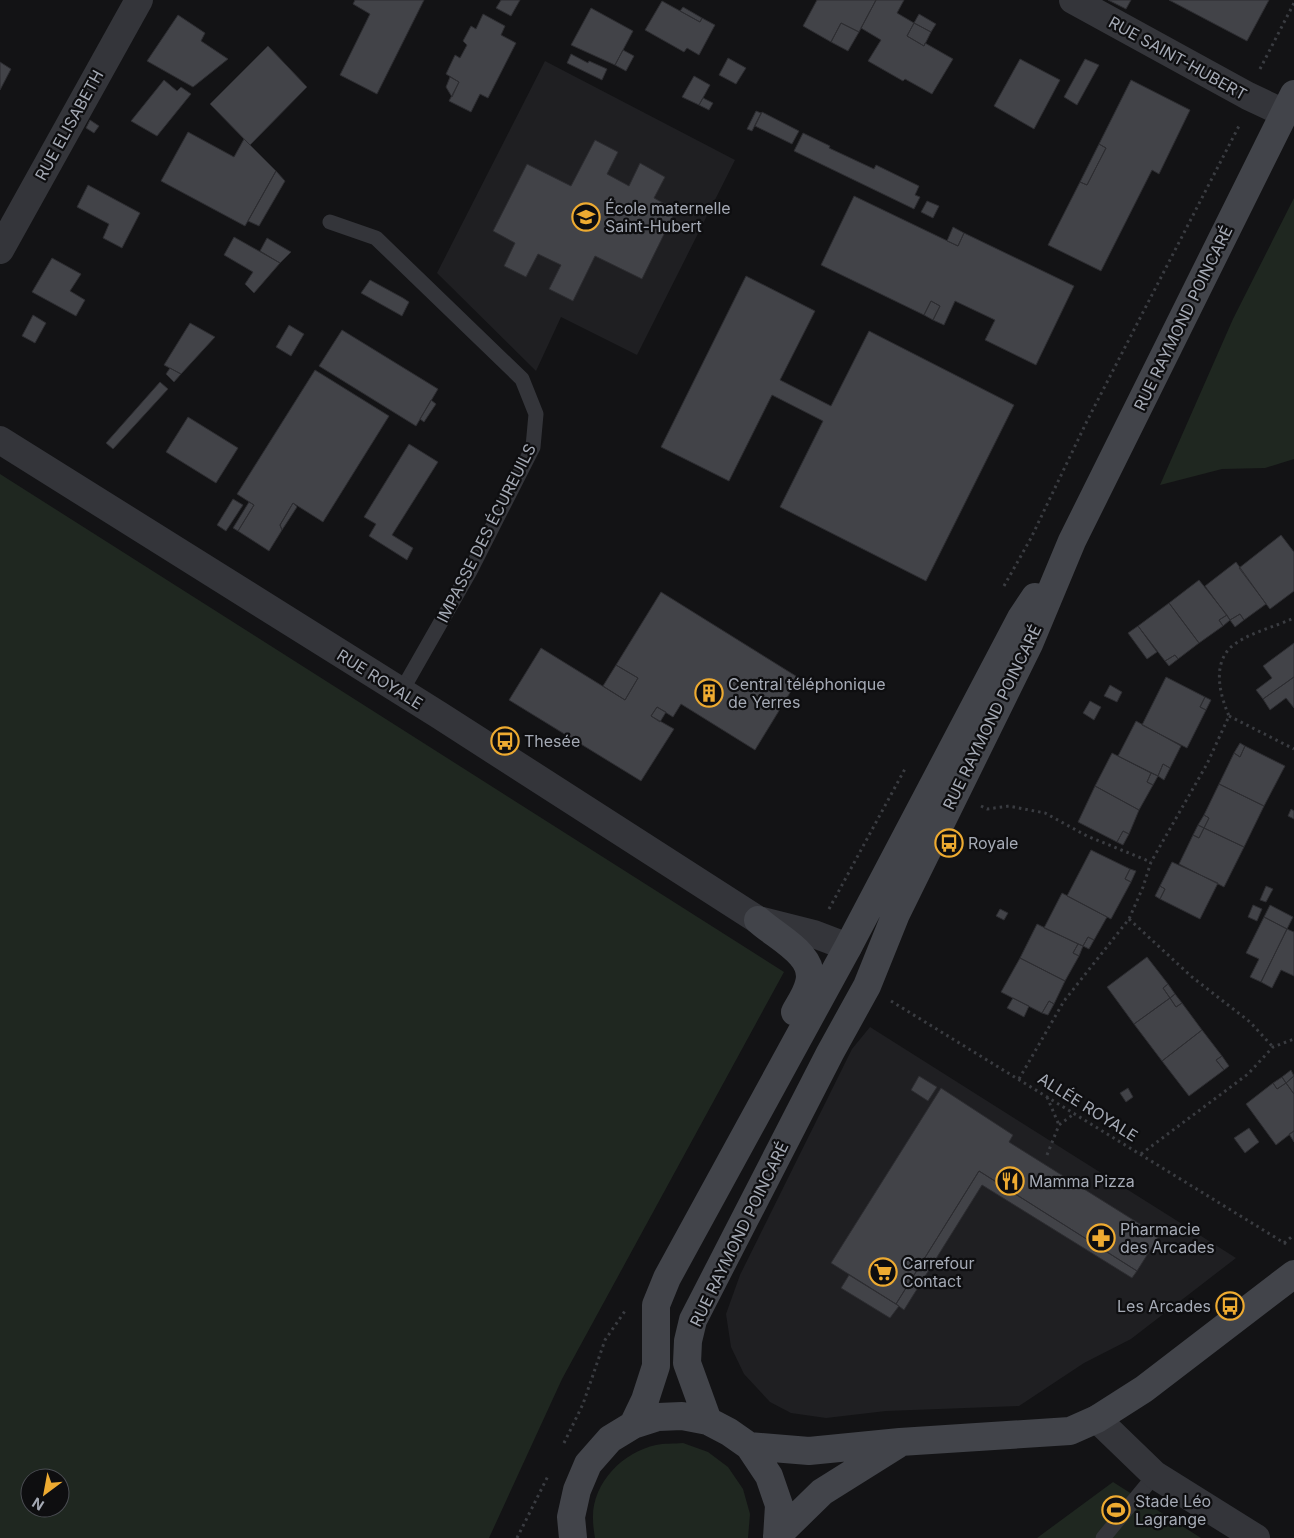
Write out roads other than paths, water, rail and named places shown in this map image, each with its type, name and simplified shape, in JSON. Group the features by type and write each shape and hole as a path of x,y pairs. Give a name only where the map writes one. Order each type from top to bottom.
{"main road":[{"name":"RUE RAYMOND POINCARÉ","path":"708,1421 687,1363 688,1341 693,1320 830,1053 867,986 896,914 1029,644 1072,542 1289,104"},
{"name":"RUE RAYMOND POINCARÉ","path":"633,1425 645,1400 656,1366 656,1305 667,1278 848,947 1021,618 1072,542"},
{"name":"RUE RAYMOND POINCARÉ","path":"749,1131 754,1095 809,983 810,970 804,956 758,920"},
{"name":"RUE RAYMOND POINCARÉ","path":"830,1053 829,1018 851,975 853,960 848,947"},
{"path":"750,1446 809,1451 900,1442 1070,1431 1097,1419 1144,1389 1294,1274"},
{"path":"573,1538 571,1517 577,1490 588,1464 610,1439 633,1425 658,1417 682,1416 708,1421 750,1446 769,1476 779,1505 777,1537"},
{"path":"777,1537 822,1492 900,1442"}],"street":[{"name":"RUE ELISABETH","path":"0,250 139,0"},
{"name":"RUE SAINT-HUBERT","path":"1073,0 1248,96 1289,104"},
{"name":"RUE ROYALE","path":"0,440 504,756 758,920 814,934 848,947"},
{"path":"1097,1419 1155,1475 1256,1538"}],"lane":[{"name":"IMPASSE DES ÉCUREUILS","path":"330,222 376,238 522,379 536,414 533,447 470,571 401,692"},
{"path":"1103,1538 1155,1475"}],"place":[{"name":"École maternelle Saint-Hubert","path":"586,217"},
{"name":"Central téléphonique de Yerres","path":"709,693"},
{"name":"Thesée","path":"505,741"},
{"name":"Royale","path":"949,843"},
{"name":"Mamma Pizza","path":"1010,1181"},
{"name":"Pharmacie des Arcades","path":"1101,1238"},
{"name":"Carrefour Contact","path":"883,1272"},
{"name":"Les Arcades","path":"1230,1306"},
{"name":"Stade Léo Lagrange","path":"1116,1510"}]}
